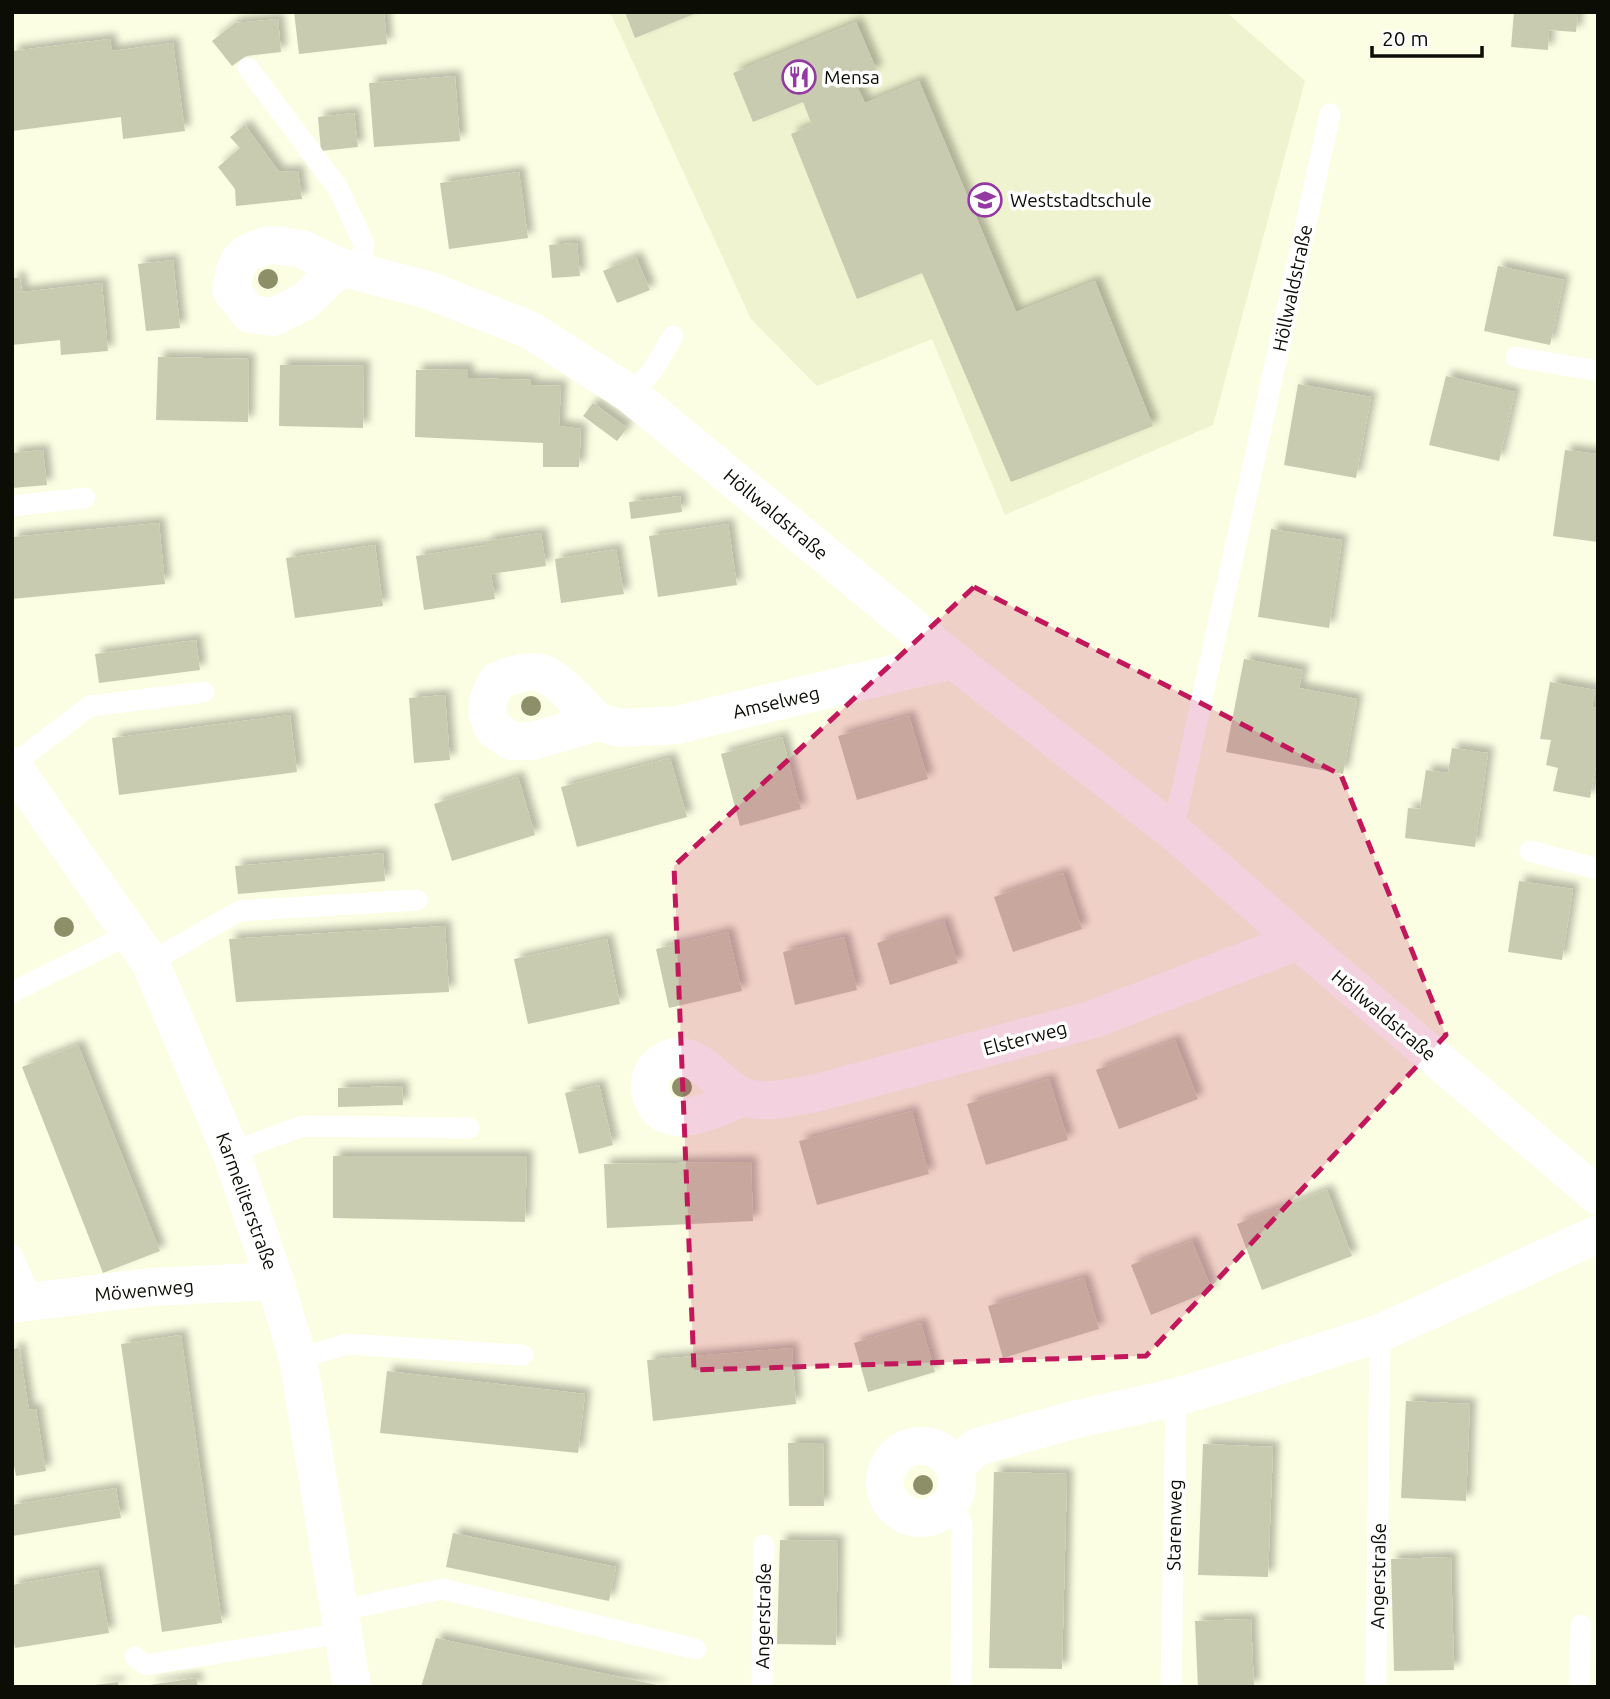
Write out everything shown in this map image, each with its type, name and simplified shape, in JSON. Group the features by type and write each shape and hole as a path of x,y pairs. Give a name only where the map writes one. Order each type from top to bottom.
{"street":[{"name":"Höllwaldstraße","path":"350,270 431,291 530,330 630,394 953,660 1173,831 1598,1196"},
{"name":"Amselweg","path":"597,722 621,727 676,725 953,660"},
{"name":"Karmeliterstraße","path":"12,765 140,948 231,1152 275,1281 298,1359 352,1687"},
{"name":"Elsterweg","path":"744,1097 769,1101 816,1093 1094,1019 1298,941"},
{"path":"956,1497 977,1447 1073,1420 1176,1397 1380,1333 1598,1234"},
{"name":"Möwenweg","path":"22,1302 151,1287 275,1281"}],"lane":[{"path":"248,68 338,188 364,244 350,270"},
{"name":"Höllwaldstraße","path":"1173,831 1330,114"},
{"path":"630,394 652,371 673,336"},
{"path":"1516,357 1598,371"},
{"path":"12,506 85,498"},
{"path":"12,765 90,706 204,692"},
{"path":"1530,851 1598,869"},
{"path":"12,992 239,911 417,900"},
{"path":"231,1152 303,1126 469,1128"},
{"path":"12,1255 22,1302"},
{"name":"Angerstraße","path":"1376,1687 1380,1333"},
{"path":"298,1359 347,1344 523,1355"},
{"name":"Starenweg","path":"1171,1687 1176,1397"},
{"path":"956,1497 961,1687"},
{"name":"Angerstraße","path":"762,1687 764,1545"},
{"path":"135,1657 146,1665 340,1622 442,1589 696,1649"},
{"path":"1579,1687 1581,1625"}],"highlighted area":[{"path":"974,587 1341,775 1446,1035 1146,1356 694,1370 674,866"}],"shaded area":[{"name":"Weststadtschule","path":"610,12 1226,12 1305,81 1213,425 1005,515 932,339 817,386 751,319"}],"building":[{"path":"294,12 384,12 387,44 299,54"},
{"path":"625,12 699,12 635,38"},
{"path":"1514,12 1578,12 1576,32 1549,30 1548,50 1511,47"},
{"path":"278,19 281,52 246,56 232,66 212,41 235,23"},
{"path":"856,22 877,71 854,80 865,103 919,81 1016,312 1095,281 1153,426 1011,482 922,273 857,299 791,134 812,125 803,102 753,122 733,73"},
{"path":"110,39 112,51 173,43 185,131 123,139 121,117 12,131 12,51"},
{"path":"455,76 460,141 374,147 369,83"},
{"path":"354,113 358,147 321,151 318,117"},
{"path":"245,125 279,172 298,171 302,199 236,206 235,189 218,167 240,148 230,137"},
{"path":"519,172 528,238 449,249 440,183"},
{"path":"577,243 580,276 552,278 549,245"},
{"path":"636,257 650,290 617,303 603,271"},
{"path":"173,260 180,328 146,331 138,264"},
{"path":"1498,266 1564,280 1550,345 1484,331"},
{"path":"12,278 20,278 22,292 102,283 108,351 61,355 60,340 12,345"},
{"path":"158,357 249,359 248,422 156,420"},
{"path":"280,365 364,366 363,428 279,426"},
{"path":"468,369 468,378 531,380 530,385 561,386 559,426 581,429 579,467 543,467 543,443 415,437 416,370"},
{"path":"1446,376 1515,392 1499,461 1429,445"},
{"path":"1298,384 1371,397 1356,478 1284,465"},
{"path":"593,403 627,428 617,441 583,416"},
{"path":"43,450 47,485 12,488 12,453"},
{"path":"1565,450 1598,454 1598,542 1553,536"},
{"path":"680,496 682,512 631,519 629,502"},
{"path":"159,523 165,584 12,599 12,537"},
{"path":"728,524 737,585 658,597 649,536"},
{"path":"1271,529 1342,540 1329,628 1258,617"},
{"path":"541,533 546,566 491,574 495,599 424,610 416,556"},
{"path":"375,545 383,606 295,618 286,558"},
{"path":"616,549 624,594 561,603 555,559"},
{"path":"196,640 200,670 99,683 95,654"},
{"path":"1244,659 1303,670 1299,688 1357,699 1343,774 1226,752"},
{"path":"1550,682 1595,690 1592,707 1598,708 1598,755 1590,798 1553,791 1558,768 1546,765 1551,740 1540,739"},
{"path":"445,695 450,760 414,763 409,698"},
{"path":"290,715 297,772 119,795 112,738"},
{"path":"909,716 928,779 857,800 838,736"},
{"path":"782,737 801,809 740,826 721,754"},
{"path":"1452,748 1488,753 1475,847 1405,838 1408,808 1420,809 1426,770 1448,773"},
{"path":"670,758 687,817 577,847 561,787"},
{"path":"518,777 535,835 452,861 434,804"},
{"path":"383,853 385,881 238,894 235,866"},
{"path":"1063,873 1082,929 1013,952 994,897"},
{"path":"1519,881 1573,889 1562,960 1508,952"},
{"path":"944,921 958,963 890,985 877,943"},
{"path":"445,926 449,992 236,1002 229,939"},
{"path":"728,932 742,991 669,1008 656,949"},
{"path":"844,937 857,990 795,1005 783,952"},
{"path":"607,939 620,1004 528,1024 514,959"},
{"path":"1175,1040 1198,1099 1119,1129 1096,1070"},
{"path":"78,1045 160,1251 103,1273 22,1067"},
{"path":"1049,1079 1068,1140 986,1165 967,1104"},
{"path":"599,1085 613,1145 579,1154 565,1093"},
{"path":"402,1086 403,1105 338,1107 338,1088"},
{"path":"912,1111 929,1174 817,1205 799,1141"},
{"path":"333,1156 527,1156 525,1222 333,1218"},
{"path":"751,1162 753,1221 607,1228 604,1164"},
{"path":"1327,1190 1352,1256 1262,1290 1237,1224"},
{"path":"1192,1241 1212,1290 1151,1315 1131,1265"},
{"path":"1084,1278 1099,1329 1003,1358 988,1306"},
{"path":"921,1323 935,1372 868,1392 854,1343"},
{"path":"181,1335 222,1623 162,1632 121,1344"},
{"path":"19,1348 29,1410 36,1409 46,1471 16,1476 12,1454 12,1349"},
{"path":"792,1348 796,1404 653,1421 647,1360"},
{"path":"387,1371 585,1394 578,1453 380,1433"},
{"path":"1406,1401 1470,1404 1466,1501 1401,1498"},
{"path":"788,1443 823,1443 824,1506 789,1506"},
{"path":"1203,1444 1273,1447 1268,1577 1198,1575"},
{"path":"994,1472 1067,1474 1062,1669 989,1668"},
{"path":"116,1488 121,1518 12,1536 12,1505"},
{"path":"453,1533 616,1567 609,1601 446,1567"},
{"path":"780,1540 838,1541 836,1645 777,1644"},
{"path":"1451,1557 1454,1670 1394,1671 1391,1559"},
{"path":"98,1570 109,1633 15,1648 12,1634 12,1585"},
{"path":"1251,1619 1254,1687 1198,1687 1195,1621"},
{"path":"436,1638 662,1686 662,1687 421,1687"},
{"path":"196,1678 198,1687 150,1687 150,1685"},
{"path":"118,1682 119,1687 95,1687 95,1685"}],"place":[{"name":"Mensa","path":"799,77"},
{"name":"Weststadtschule","path":"985,200"}]}
